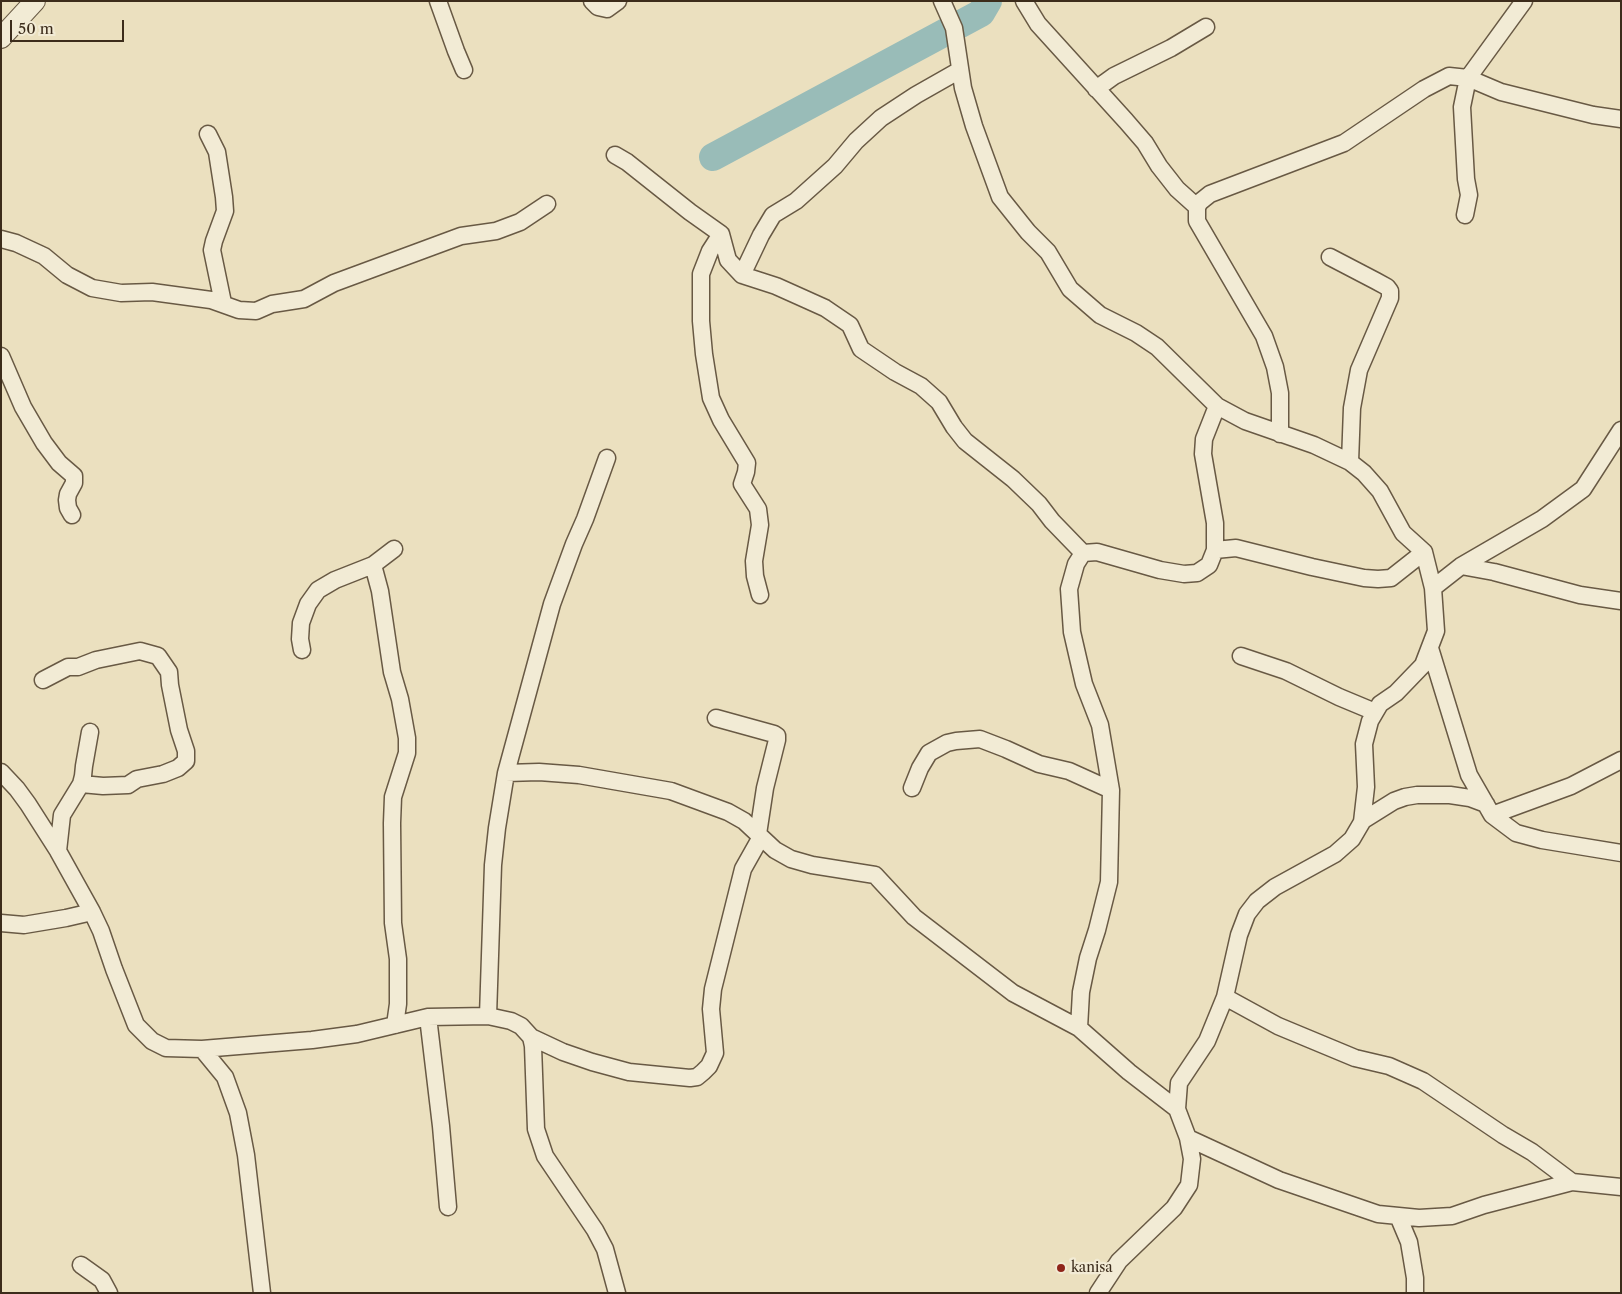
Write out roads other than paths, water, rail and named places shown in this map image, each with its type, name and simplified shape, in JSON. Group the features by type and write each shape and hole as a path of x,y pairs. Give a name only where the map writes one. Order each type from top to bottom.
{"street":[{"path":"1,38 35,1"},
{"path":"438,1 464,70"},
{"path":"592,1 598,7 607,9 618,1"},
{"path":"942,1 954,28 963,88 974,126 1000,197 1028,232 1048,252 1070,289 1100,315 1136,333 1157,347 1217,406 1245,421 1314,445 1350,462 1364,473 1380,491 1403,533 1424,552 1432,588 1436,631 1423,665 1396,692 1380,704 1370,721 1364,744 1366,787 1362,821 1352,839 1334,854 1275,887 1257,901 1247,914 1239,935 1225,997 1207,1040 1179,1083 1178,1109 1188,1138 1192,1158 1189,1185 1174,1208 1119,1261 1098,1293"},
{"path":"1024,1 1038,24 1145,143 1159,166 1177,189 1197,207"},
{"path":"1465,216 1469,195 1466,178 1462,106 1468,78 1524,1"},
{"path":"1096,89 1114,76 1171,48 1206,27"},
{"path":"742,275 772,216 796,201 836,166 856,141 881,118 960,70"},
{"path":"1280,434 1280,393 1275,367 1264,336 1197,220 1197,207 1200,202 1210,194 1344,143 1424,89 1449,76 1468,78 1501,92 1593,115 1621,119"},
{"path":"208,134 217,152 224,197 225,211 212,250 223,303"},
{"path":"615,155 720,234 728,260 742,275 776,286 825,308 850,325 861,349 895,372 921,386 939,402 965,441 1013,479 1039,504 1052,522 1083,553 1097,552 1152,568 1184,574 1197,573 1208,565 1215,550 1215,523 1204,454 1204,439 1217,406"},
{"path":"1,239 16,243 44,256 67,275 92,288 121,293 152,292 223,303 239,310 256,312 272,304 304,299 334,283 461,236 496,231 520,222 547,204"},
{"path":"720,234 710,251 701,274 701,321 704,354 711,398 720,420 746,463 746,472 742,484 758,509 760,525 754,561 755,576 760,595"},
{"path":"1330,257 1376,281 1390,291 1390,298 1359,370 1352,408 1350,462"},
{"path":"1,356 23,407 44,443 59,463 74,476 74,483 67,500 68,508 72,515"},
{"path":"1432,588 1461,566 1542,519 1583,489 1621,430"},
{"path":"488,1016 493,865 506,773 552,604 607,458"},
{"path":"302,650 300,640 301,623 308,604 318,590 335,580 374,565 394,549"},
{"path":"1215,550 1242,549 1312,568 1378,579 1391,578 1424,552"},
{"path":"1079,1028 1081,992 1088,958 1109,882 1111,790 1100,725 1084,684 1072,632 1069,589 1076,564 1083,553"},
{"path":"374,565 392,672 400,699 407,738 407,753 393,797 393,923 398,959 398,1004 395,1025"},
{"path":"1461,566 1494,572 1580,595 1621,601"},
{"path":"1430,648 1469,776 1489,810"},
{"path":"43,680 68,667 78,667 96,660 140,651 158,656 169,672 170,685 186,751 186,761 178,768 163,774 137,780 128,785 103,786 81,784"},
{"path":"1241,656 1286,671 1375,712"},
{"path":"531,1037 578,1057 629,1072 690,1078 697,1077 709,1066 715,1053 711,1009 714,989 743,869 760,836 765,788 777,740 777,736 774,734 716,718"},
{"path":"58,851 62,815 81,784 90,732"},
{"path":"912,788 920,768 929,753 947,743 980,739 1039,764 1069,771 1111,790"},
{"path":"1489,810 1571,786 1621,760"},
{"path":"1,772 28,804 58,851 92,912 136,1025 152,1041 166,1048 202,1049 312,1040 357,1034 428,1017 488,1016 511,1021 522,1026 531,1037 533,1046 536,1129 546,1156 596,1230 605,1249 617,1293"},
{"path":"506,773 539,772 579,775 670,791 728,812 744,821 775,850 791,859 812,865 875,875 914,917 1013,993 1079,1028 1137,1078 1178,1109"},
{"path":"1362,821 1380,808 1404,797 1450,795 1470,798 1489,810 1516,833 1542,840 1621,853"},
{"path":"1,923 24,925 92,912"},
{"path":"1225,997 1278,1026 1355,1058 1389,1066 1424,1081 1503,1135 1532,1152 1572,1182"},
{"path":"428,1017 448,1206"},
{"path":"202,1049 225,1077 238,1113 246,1155 262,1293"},
{"path":"1188,1138 1279,1180 1378,1214 1419,1218 1452,1216 1484,1205 1572,1182 1621,1187"},
{"path":"1398,1216 1409,1242 1415,1278 1415,1293"},
{"path":"81,1265 102,1280 109,1293"}],"waterway":[{"path":"713,157 981,13 988,1"}],"place":[{"name":"kanisa","path":"1061,1268"}]}
